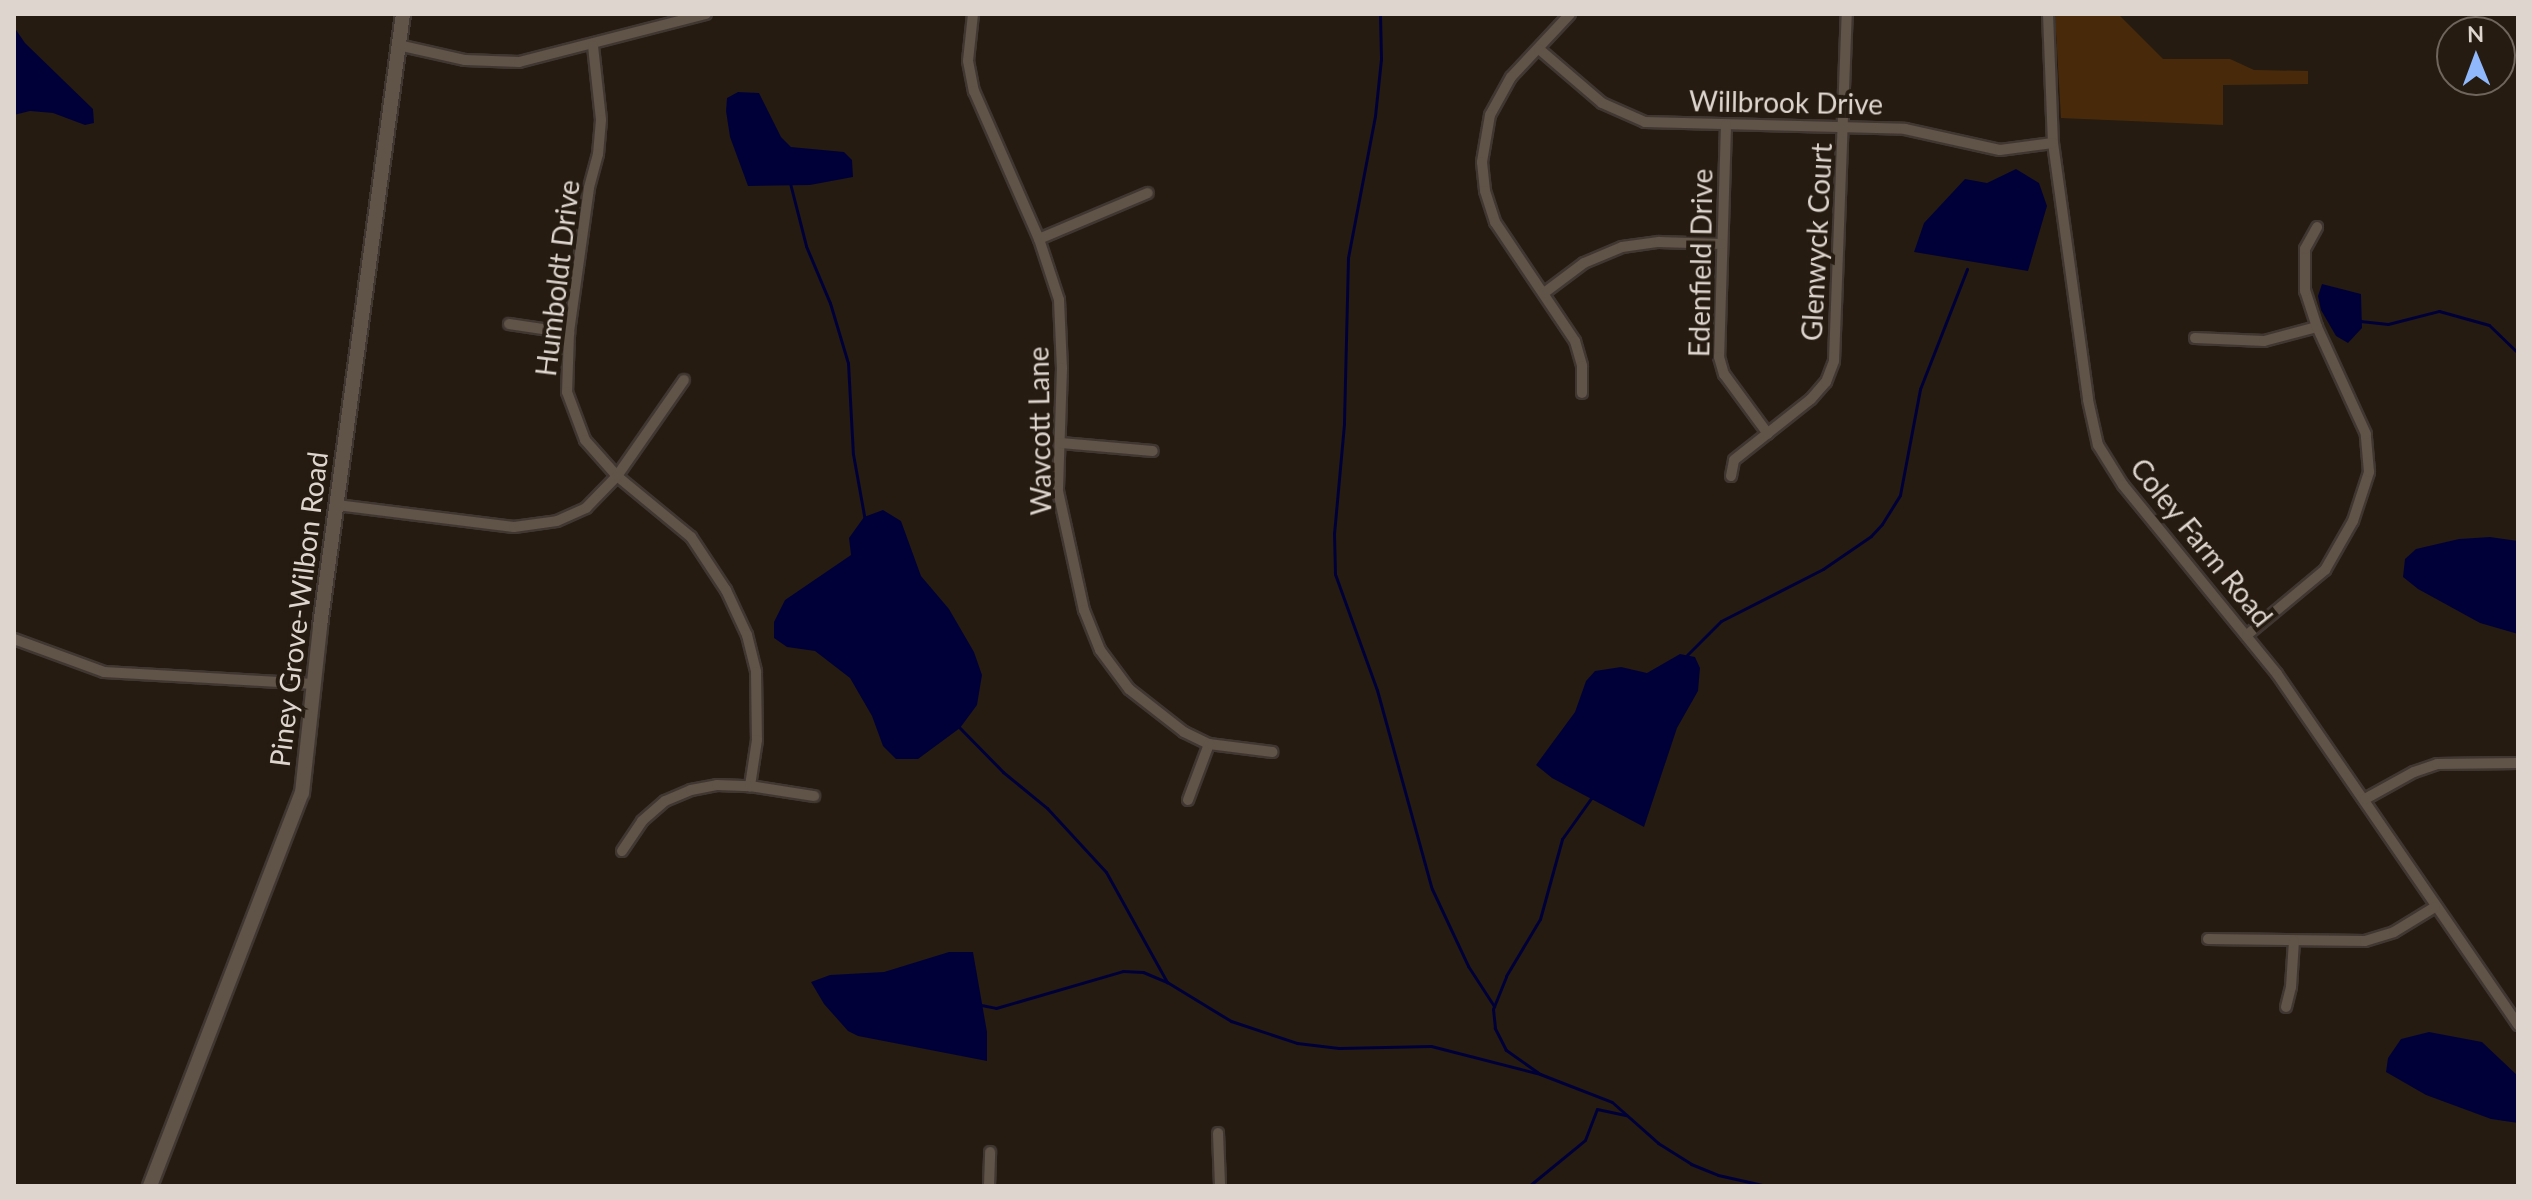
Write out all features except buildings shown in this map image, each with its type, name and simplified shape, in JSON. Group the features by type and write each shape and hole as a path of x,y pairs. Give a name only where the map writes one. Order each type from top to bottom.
{"street":[{"name":"Piney Grove-Wilbon Road","path":"150,1186 302,793 403,14"},
{"path":"398,45 465,60 504,62 542,59 706,14"},
{"name":"Wavcott Lane","path":"973,14 968,29 968,61 974,91 1039,239 1062,319 1058,491 1066,540 1084,610 1100,650 1129,689 1159,716 1209,744 1272,752"},
{"path":"1570,14 1511,77 1490,115 1482,162 1485,191 1495,222 1575,341 1582,366 1582,393"},
{"name":"Glenwyck Court","path":"1731,476 1734,460 1811,399 1826,382 1834,361 1847,14"},
{"name":"Coley Farm Road","path":"2048,14 2053,143 2088,400 2098,445 2118,478 2247,635 2365,799 2435,907 2518,1025"},
{"name":"Humboldt Drive","path":"593,46 601,120 569,333 567,392 585,440 617,476 691,537 721,580 747,635 756,672 757,740 750,786"},
{"name":"Willbrook Drive","path":"1539,49 1602,103 1645,122 1919,131 2000,150 2053,143"},
{"name":"Edenfield Drive","path":"1726,125 1719,357 1724,374 1768,434"},
{"path":"1039,239 1148,193"},
{"path":"2247,635 2325,570 2353,521 2368,478 2370,456 2366,434 2317,327 2305,291 2305,249 2317,227"},
{"path":"1544,293 1584,263 1622,247 1659,242 1722,244"},
{"path":"509,324 569,333"},
{"path":"2195,338 2264,341 2317,327"},
{"path":"337,505 514,527 557,521 586,508 617,476 684,380"},
{"path":"1061,443 1153,451"},
{"path":"14,639 104,672 314,684"},
{"path":"1188,800 1209,744"},
{"path":"2365,799 2437,764 2518,763"},
{"path":"622,851 642,821 665,801 691,790 717,785 750,786 814,796"},
{"path":"2208,939 2376,940 2435,907"},
{"path":"2286,1007 2291,987 2294,941"},
{"path":"1218,1133 1220,1186"},
{"path":"989,1186 990,1152"}],"shaded area":[{"path":"2055,14 2118,14 2163,59 2230,59 2254,70 2308,71 2308,84 2223,85 2223,125 2061,118"},
{"path":"14,27 25,43 93,109 94,123 85,125 53,113 30,111 14,115"},
{"path":"738,92 759,93 781,137 791,147 844,152 852,160 853,177 810,185 748,186 730,137 726,111 727,98"},
{"path":"2016,169 2039,183 2047,206 2028,271 1914,252 1924,223 1965,179 1987,183"},
{"path":"2322,284 2361,294 2362,328 2348,343 2336,336 2321,310 2318,296"},
{"path":"883,510 901,521 921,576 949,609 974,652 982,675 977,705 960,728 918,759 896,759 883,746 872,716 850,678 815,651 787,647 774,638 774,622 785,600 851,555 849,538 864,517"},
{"path":"2490,537 2518,541 2518,634 2480,623 2418,589 2403,577 2405,559 2416,549 2459,539"},
{"path":"1680,654 1695,657 1700,668 1698,691 1677,728 1644,827 1552,778 1536,765 1575,712 1586,681 1595,671 1621,667 1647,673"},
{"path":"949,952 973,952 987,1032 987,1061 858,1036 848,1031 824,1004 811,982 830,975 884,972"},
{"path":"2429,1032 2482,1042 2518,1076 2518,1123 2491,1119 2426,1095 2386,1072 2388,1058 2401,1039"}],"waterway":[{"path":"1380,14 1381,59 1375,116 1348,258 1344,424 1334,533 1335,574 1377,690 1432,889 1468,966 1494,1006"},
{"path":"790,183 806,246 830,303 848,363 853,454 865,521"},
{"path":"1687,655 1721,621 1823,569 1871,536 1882,524 1900,495 1920,389 1967,269"},
{"path":"2360,321 2388,324 2439,311 2489,325 2518,353"},
{"path":"959,727 1003,772 1047,808 1106,872 1167,982"},
{"path":"1540,1074 1506,1050 1495,1028 1493,1009 1506,976 1540,919 1562,839 1592,797"},
{"path":"981,1005 996,1008 1123,971 1143,972 1167,982 1231,1021 1297,1043 1339,1048 1431,1046 1540,1074 1612,1102 1658,1143 1691,1164 1718,1175 1767,1186"},
{"path":"1529,1186 1585,1140 1597,1109 1626,1115"}]}
